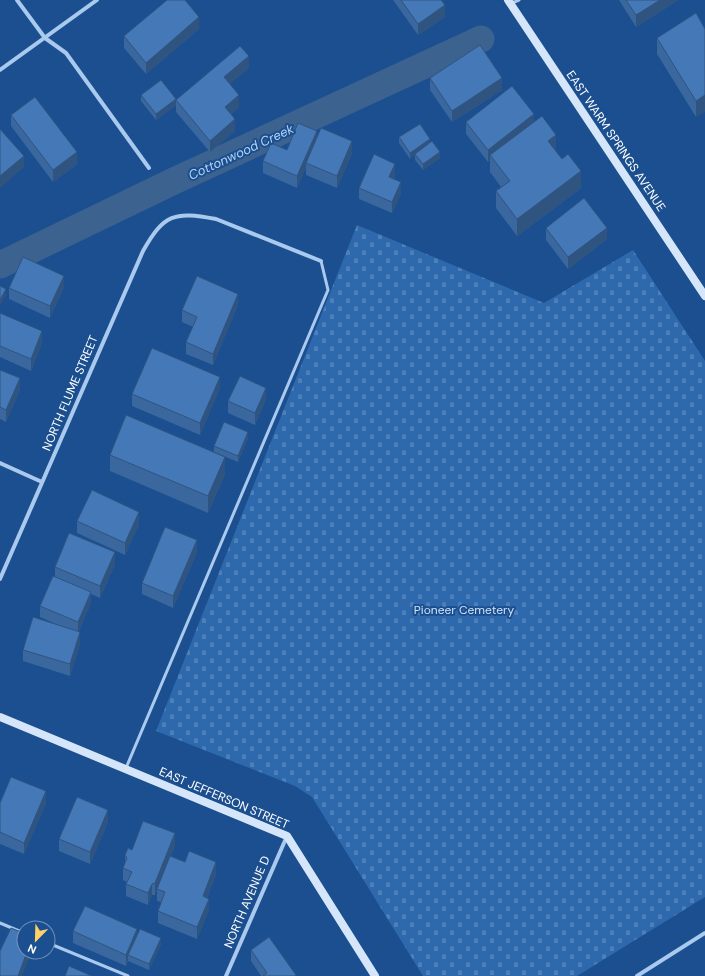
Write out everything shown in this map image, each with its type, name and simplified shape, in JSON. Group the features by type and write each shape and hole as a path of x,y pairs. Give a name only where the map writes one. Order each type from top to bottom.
{"street":[{"path":"17,0 45,38 66,53 149,168"},
{"path":"0,70 97,0"},
{"name":"EAST WARM SPRINGS AVENUE","path":"509,2 705,296"},
{"name":"NORTH FLUME STREET","path":"0,579 143,251 154,230 166,219 182,216 216,219 321,262"},
{"path":"0,464 42,482"},
{"name":"EAST JEFFERSON STREET","path":"0,717 287,836 375,976"},
{"name":"NORTH AVENUE D","path":"226,976 287,836"},
{"path":"637,976 705,933"}],"lane":[{"path":"509,2 519,0"},
{"path":"126,769 328,290 321,262"},
{"path":"0,923 16,930"},
{"path":"56,946 128,976"}],"green space":[{"name":"Pioneer Cemetery","path":"357,225 544,303 633,250 705,361 705,897 577,976 423,976 312,797 295,786 156,731"}],"building":[{"path":"167,0 185,0 199,17 146,63 124,36"},
{"path":"401,0 441,0 445,5 418,24"},
{"path":"626,0 660,0 636,15"},
{"path":"696,13 705,29 705,95 696,101 657,38"},
{"path":"480,45 502,78 452,111 430,78"},
{"path":"240,46 249,56 224,77 239,95 225,107 235,119 210,141 176,100"},
{"path":"161,80 176,99 156,114 141,95"},
{"path":"512,86 534,114 488,150 466,122"},
{"path":"35,97 77,152 53,170 11,115"},
{"path":"542,116 556,135 548,141 562,159 568,154 581,171 517,219 496,191 510,181 490,155"},
{"path":"298,123 317,131 297,176 263,161 271,143 287,150"},
{"path":"420,124 430,139 410,153 399,137"},
{"path":"321,128 352,141 337,176 306,163"},
{"path":"0,129 24,156 0,176"},
{"path":"432,141 440,152 423,164 415,154"},
{"path":"374,154 395,164 389,177 401,182 392,202 359,188"},
{"path":"584,198 607,228 568,257 546,228"},
{"path":"23,257 64,276 50,306 9,288"},
{"path":"197,276 238,294 213,354 186,342 197,317 182,310"},
{"path":"0,286 6,289 0,300"},
{"path":"0,313 42,331 31,359 0,346"},
{"path":"152,348 220,377 200,423 132,394"},
{"path":"0,370 20,378 6,410 0,407"},
{"path":"240,376 266,388 255,413 228,401"},
{"path":"126,415 225,457 208,496 110,455"},
{"path":"224,422 248,432 238,456 214,446"},
{"path":"92,490 139,512 125,543 77,521"},
{"path":"165,527 197,540 173,596 142,583"},
{"path":"69,533 115,552 100,586 55,567"},
{"path":"53,576 91,592 78,622 40,606"},
{"path":"33,617 80,632 70,664 23,650"},
{"path":"11,777 46,791 24,843 0,832 0,803"},
{"path":"77,797 108,810 90,852 59,839"},
{"path":"143,821 175,833 155,883 152,884 148,893 126,884 132,872 123,868 127,858 125,855 128,848 132,850"},
{"path":"189,851 216,862 203,896 209,899 197,927 158,911 165,892 157,889 170,856 185,862"},
{"path":"85,906 137,929 126,955 73,931"},
{"path":"11,928 16,930 16,960 24,960 18,976 0,976 0,951"},
{"path":"140,929 161,938 149,964 128,955"},
{"path":"269,937 296,975 295,976 263,976 267,973 251,950"},
{"path":"69,966 92,976 65,976"}],"waterway":[{"name":"Cottonwood Creek","path":"0,265 176,180 481,39"}]}
